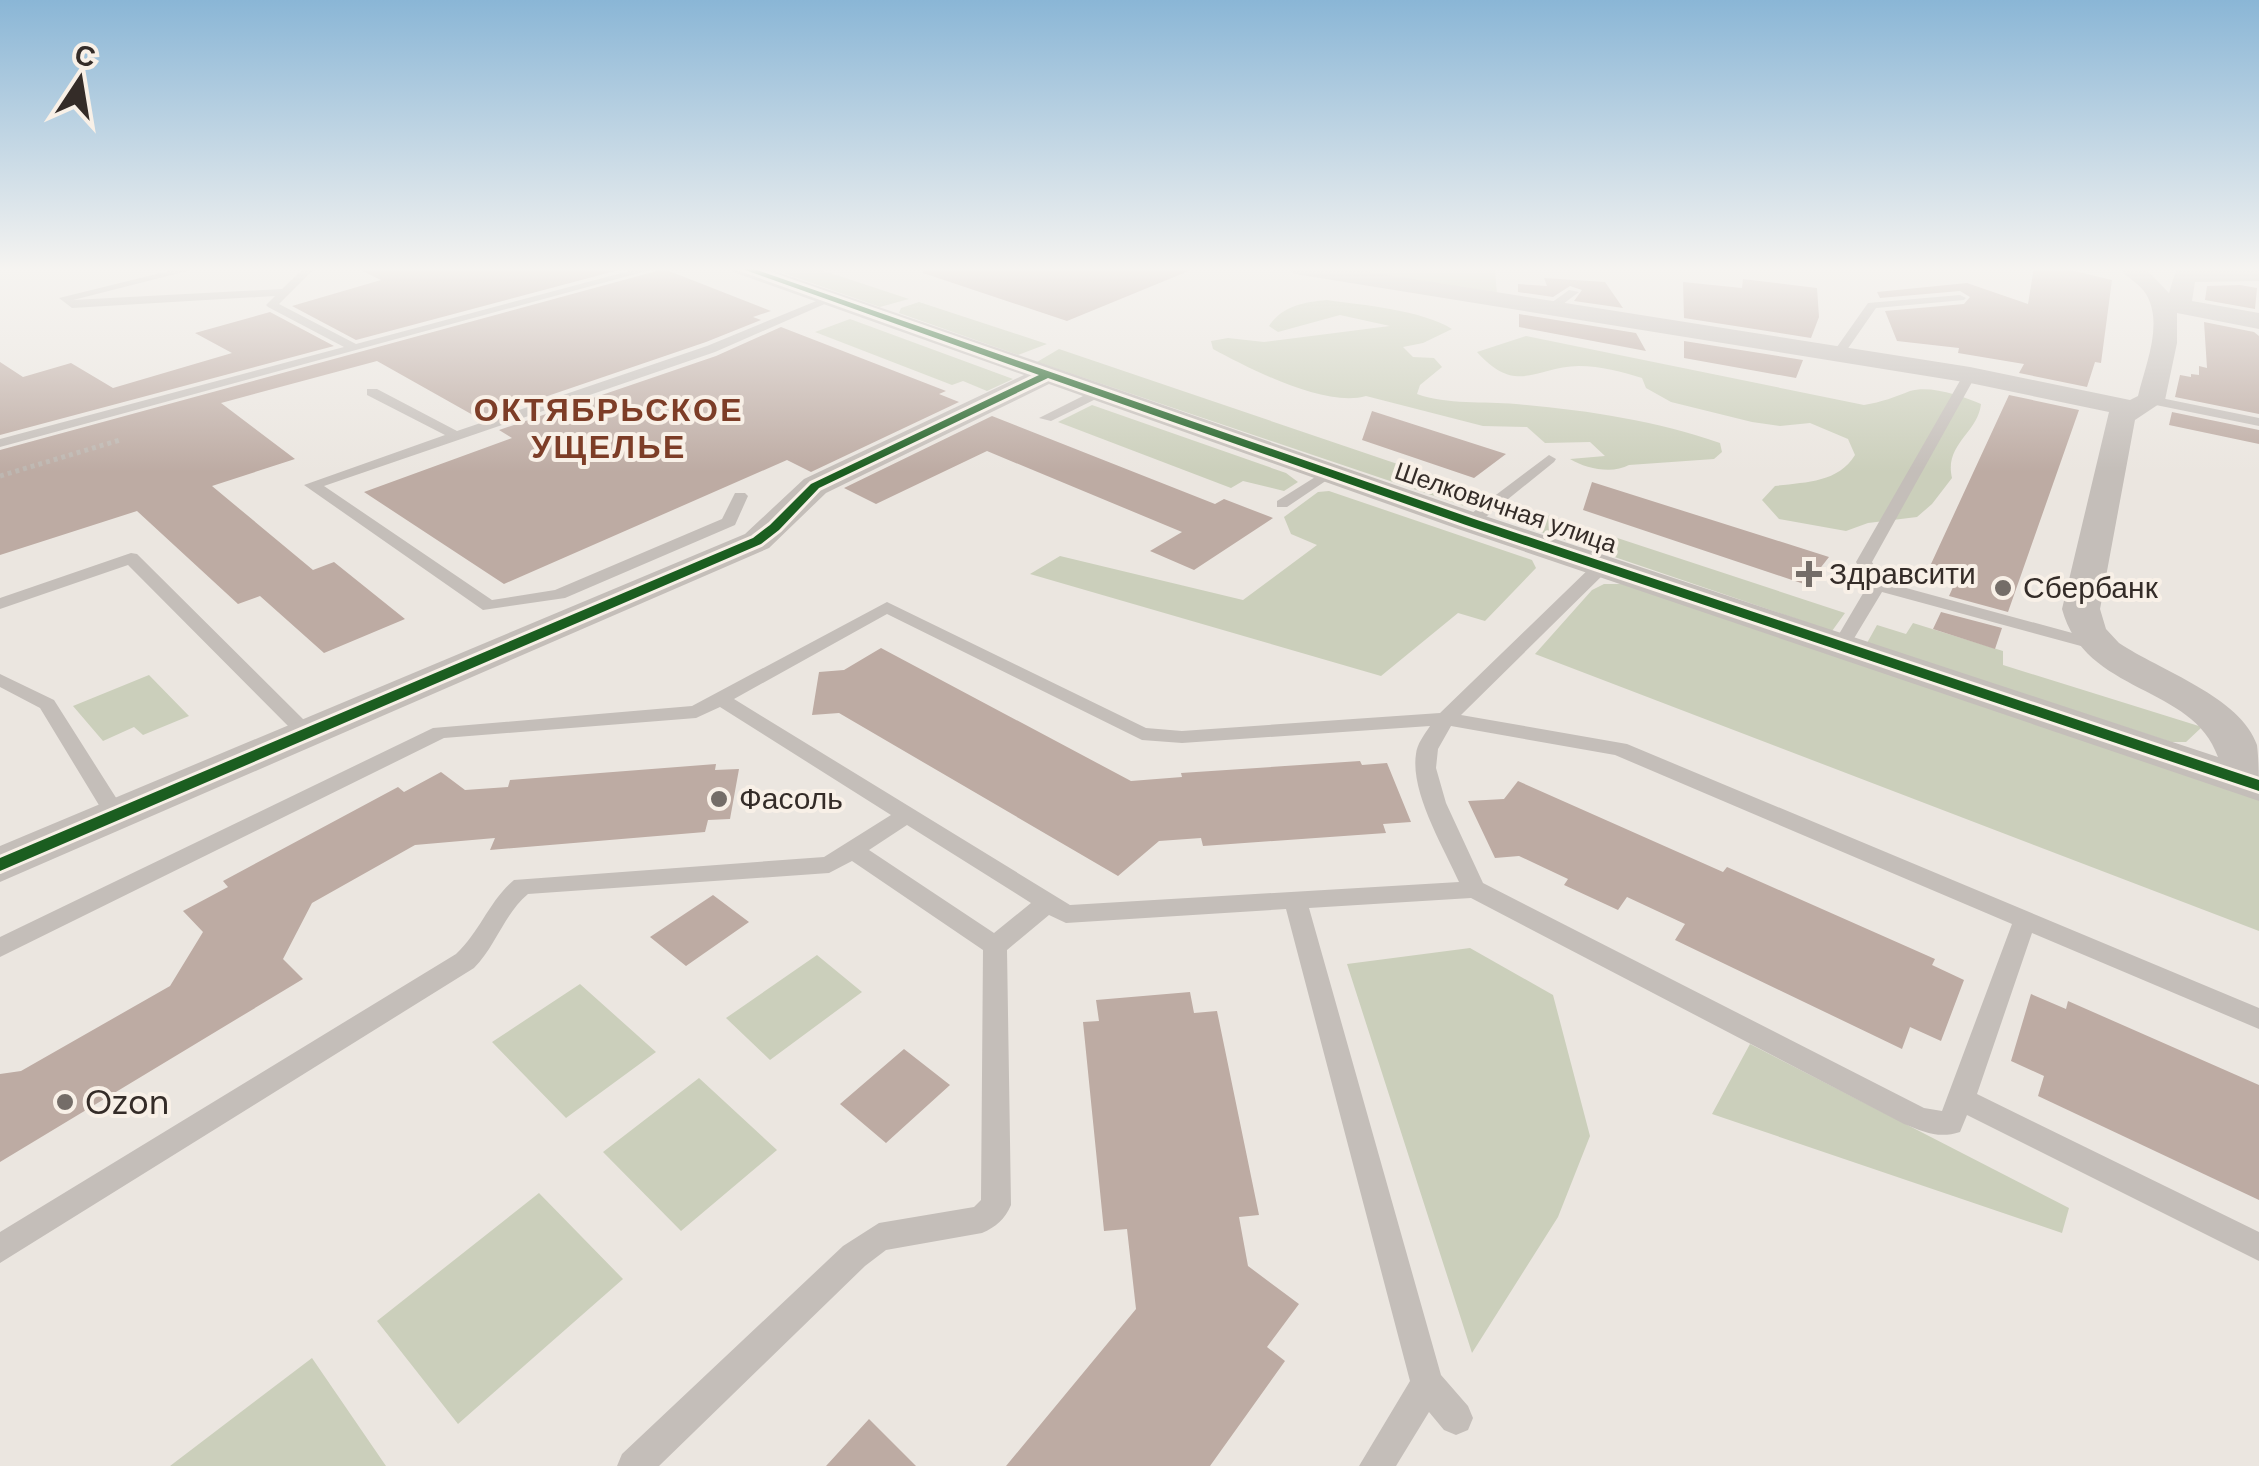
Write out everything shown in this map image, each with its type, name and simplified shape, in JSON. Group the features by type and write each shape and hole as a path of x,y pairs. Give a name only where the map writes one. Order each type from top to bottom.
{"street":[{"name":"Шелковичная улица","path":"935,335 1470,522 2247,783"},
{"path":"1722,335 2143,404"},
{"path":"2164,335 2162,355 2143,404 2122,416 2081,609 2081,626 2092,644 2178,692 2229,731 2247,783"},
{"path":"0,865 757,540 785,522 794,502 815,486 1046,375"}],"lane":[{"path":"331,335 355,348"},
{"path":"0,444 402,335"},
{"path":"740,496 729,522 559,594 489,606 312,485 741,335"},
{"path":"1838,354 1851,335"},
{"path":"1970,375 1864,562 1877,585 2092,644"},
{"path":"372,392 455,436"},
{"path":"1046,418 1098,392"},
{"path":"2143,404 2259,422"},
{"path":"1470,522 1549,459"},
{"path":"1282,504 1328,473"},
{"path":"0,604 131,558 307,734"},
{"path":"1474,889 1428,781 1425,757 1446,719 1602,566"},
{"path":"1842,646 1877,585"},
{"path":"0,948 440,732 696,712 881,605 1142,734 1182,737 1446,719 1620,750 2259,1019"},
{"path":"0,680 47,704 116,815"},
{"path":"722,700 1045,905 1066,914 1474,889 1933,1123 1950,1122 1961,1099 2025,920"},
{"path":"0,1250 466,961 490,934 508,895 522,886 830,865 905,816"},
{"path":"854,852 995,946"},
{"path":"1296,902 1427,1384 1456,1418"},
{"path":"995,946 1045,905"},
{"path":"634,1466 854,1256 879,1238 982,1220 996,1205 995,946"},
{"path":"1961,1099 2259,1247"},
{"path":"1376,1466 1427,1384"}],"green space":[{"path":"824,335 895,335 1013,379 987,391 963,381 952,385"},
{"path":"963,335 1021,335 1047,344 1018,355"},
{"path":"1316,335 1439,335 1403,347 1413,357 1434,358 1442,367 1420,385 1417,394 1619,417 1720,443 1722,452 1714,459 1608,470 1591,468 1570,459 1605,456 1590,442 1545,443 1527,427 1483,426 1366,396 1330,397 1310,392 1213,349 1211,341 1228,338 1264,342"},
{"path":"1526,336 1864,405 1927,389 1981,404 1953,456 1952,478 1932,504 1917,517 1868,523 1846,531 1779,519 1762,500 1775,486 1820,480 1840,471 1855,455 1848,439 1810,423 1780,426 1752,422 1671,402 1646,388 1642,378 1603,368 1563,367 1515,376 1503,373 1477,352"},
{"path":"1059,349 1483,493 1467,507 1037,362"},
{"path":"1092,405 1286,473 1298,482 1284,491 1243,481 1231,488 1058,422"},
{"path":"1329,491 1532,560 1536,568 1485,621 1458,613 1381,676 1030,574 1060,556 1243,600 1317,545 1291,534 1284,517 1318,492"},
{"path":"1514,504 1845,613 1832,631 1497,517"},
{"path":"1604,584 1622,584 2259,796 2259,931 1535,654 1592,590"},
{"path":"1913,623 2003,651 2003,665 2202,727 2186,742 2171,742 1867,643 1877,625 1906,634"},
{"path":"149,675 189,716 143,735 134,727 103,741 73,706"},
{"path":"1470,948 1553,995 1590,1136 1558,1217 1472,1353 1347,964"},
{"path":"817,955 862,992 770,1060 726,1018"},
{"path":"580,984 656,1052 566,1118 492,1042"},
{"path":"1750,1044 2069,1208 2062,1233 1712,1114"},
{"path":"699,1078 777,1150 681,1231 603,1152"},
{"path":"539,1193 623,1279 458,1424 377,1321"},
{"path":"312,1358 386,1466 170,1466"}],"building":[{"path":"199,335 314,335 334,346 0,435 0,362 23,377 71,363 113,388 232,353"},
{"path":"420,335 722,335 480,419 377,361 221,403 295,459 212,486 313,570 334,562 405,619 324,653 260,596 238,604 137,511 0,555 0,450"},
{"path":"762,335 803,335 946,391 939,394 959,402 811,472 787,460 504,584 364,492 512,438 499,430 716,356"},
{"path":"1564,335 1637,335 1646,351"},
{"path":"1895,335 2105,335 2101,363 2095,362 2087,387 2019,373 2024,364 1958,353 1959,348 1897,341"},
{"path":"2205,335 2259,336 2259,414 2175,397 2180,375 2199,375 2199,366 2207,368"},
{"path":"1684,341 1803,360 1796,378 1684,358"},
{"path":"2009,395 2079,410 2008,612 1949,596 1954,585 1925,577"},
{"path":"1372,411 1506,454 1474,478 1362,440"},
{"path":"2172,412 2259,430 2259,444 2169,425"},
{"path":"992,416 1215,504 1224,499 1273,518 1194,570 1150,551 1182,532 987,451 876,504 844,488"},
{"path":"1592,482 1829,557 1807,585 1583,510"},
{"path":"1941,612 2002,628 1995,649 1933,629"},
{"path":"881,648 1131,781 1182,777 1181,773 1360,761 1362,765 1387,763 1411,822 1383,824 1386,833 1203,846 1201,838 1159,841 1118,876 839,713 812,715 819,672 844,670"},
{"path":"716,764 715,770 739,769 730,819 708,820 705,832 490,850 495,838 415,845 312,903 283,959 303,979 0,1162 0,1074 21,1071 170,986 203,932 183,911 228,887 223,881 398,787 404,792 441,772 465,790 508,787 510,780"},
{"path":"1518,781 1723,872 1727,867 1935,959 1932,965 1964,980 1941,1041 1910,1027 1902,1049 1675,940 1685,924 1627,897 1618,910 1564,885 1568,879 1519,856 1495,858 1468,801 1504,799"},
{"path":"713,895 749,922 686,966 650,937"},
{"path":"1190,992 1194,1013 1217,1011 1259,1215 1239,1217 1248,1266 1299,1304 1267,1347 1285,1361 1210,1466 1006,1466 1136,1309 1127,1229 1104,1231 1083,1022 1099,1021 1096,1000"},
{"path":"2031,994 2066,1009 2068,1001 2259,1085 2259,1200 2038,1096 2044,1076 2011,1061"},
{"path":"904,1049 950,1085 886,1143 840,1104"},
{"path":"869,1419 916,1466 826,1466"}],"cycle path":[{"path":"937,335 1470,522 2259,786"},
{"path":"0,865 757,541 815,486 1046,375"}],"place":[{"name":"Здравсити","path":"1809,574"},
{"name":"Сбербанк","path":"2003,588"},
{"name":"Фасоль","path":"719,799"},
{"name":"Ozon","path":"65,1102"}],"district":[{"name":"ОКТЯБРЬСКОЕ УЩЕЛЬЕ","path":"609,428"}]}
